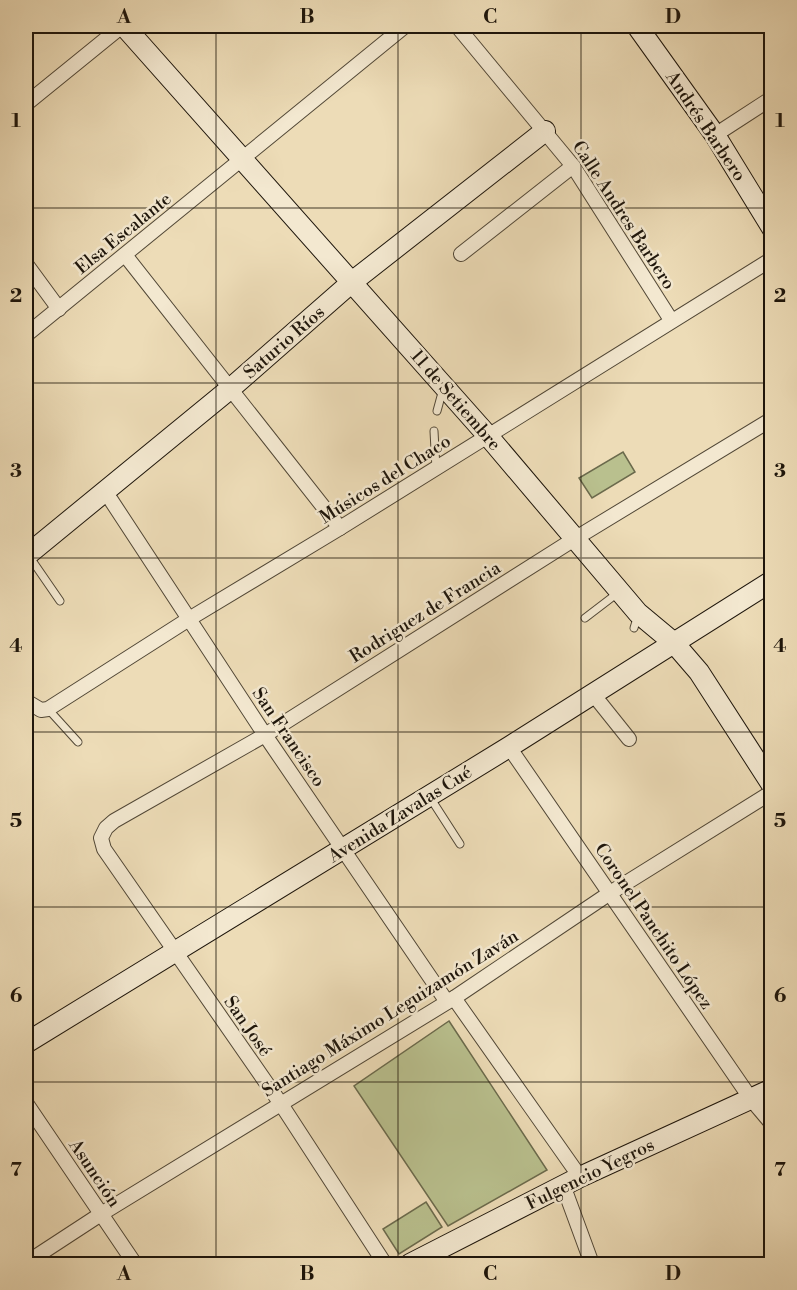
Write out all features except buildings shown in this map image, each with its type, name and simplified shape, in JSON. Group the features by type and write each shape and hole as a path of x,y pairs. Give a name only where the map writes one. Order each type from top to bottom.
{"main road":[{"name":"11 de Setiembre","path":"123,26 243,158 488,436 621,591 636,620 674,643 699,672 771,785"},
{"name":"Andrés Barbero","path":"637,26 715,135 771,228"},
{"name":"Saturio Ríos","path":"26,555 231,388 352,282 545,131"},
{"name":"Avenida Zavalas Cué","path":"26,1043 509,747 593,694 641,660 674,643 771,581"},
{"name":"Fulgencio Yegros","path":"410,1264 571,1181 771,1089"}],"street":[{"path":"26,104 123,26"},
{"name":"Elsa Escalante","path":"26,335 405,26"},
{"name":"Calle Andres Barbero","path":"457,26 573,165 671,320"},
{"path":"715,135 771,98"},
{"path":"461,254 573,165"},
{"path":"124,255 340,528"},
{"name":"Músicos del Chaco","path":"48,709 189,619 436,469 771,259"},
{"path":"26,264 59,309"},
{"name":"Rodriguez de Francia","path":"101,838 106,828 114,822 265,735 576,538 771,419"},
{"name":"San Francisco","path":"105,491 265,735 342,849 450,1000 571,1181 592,1264"},
{"path":"593,694 629,739"},
{"path":"26,701 41,710 48,709"},
{"name":"Coronel Panchito López","path":"509,747 751,1099 771,1124"},
{"name":"Santiago Máximo Leguizamón Zaván","path":"26,1263 450,1000 610,893 771,792"},
{"name":"San José","path":"101,838 104,849 280,1104 386,1264"},
{"name":"Asunción","path":"26,1103 135,1264"}],"lane":[{"path":"437,411 444,386"},
{"path":"434,431 436,469"},
{"path":"26,555 60,601"},
{"path":"585,618 621,591"},
{"path":"48,709 78,742"},
{"path":"429,796 460,844"}],"green space":[{"path":"623,452 635,472 592,498 579,478"},
{"path":"449,1021 547,1170 448,1226 354,1086"},
{"path":"426,1202 442,1227 399,1254 383,1229"}]}
